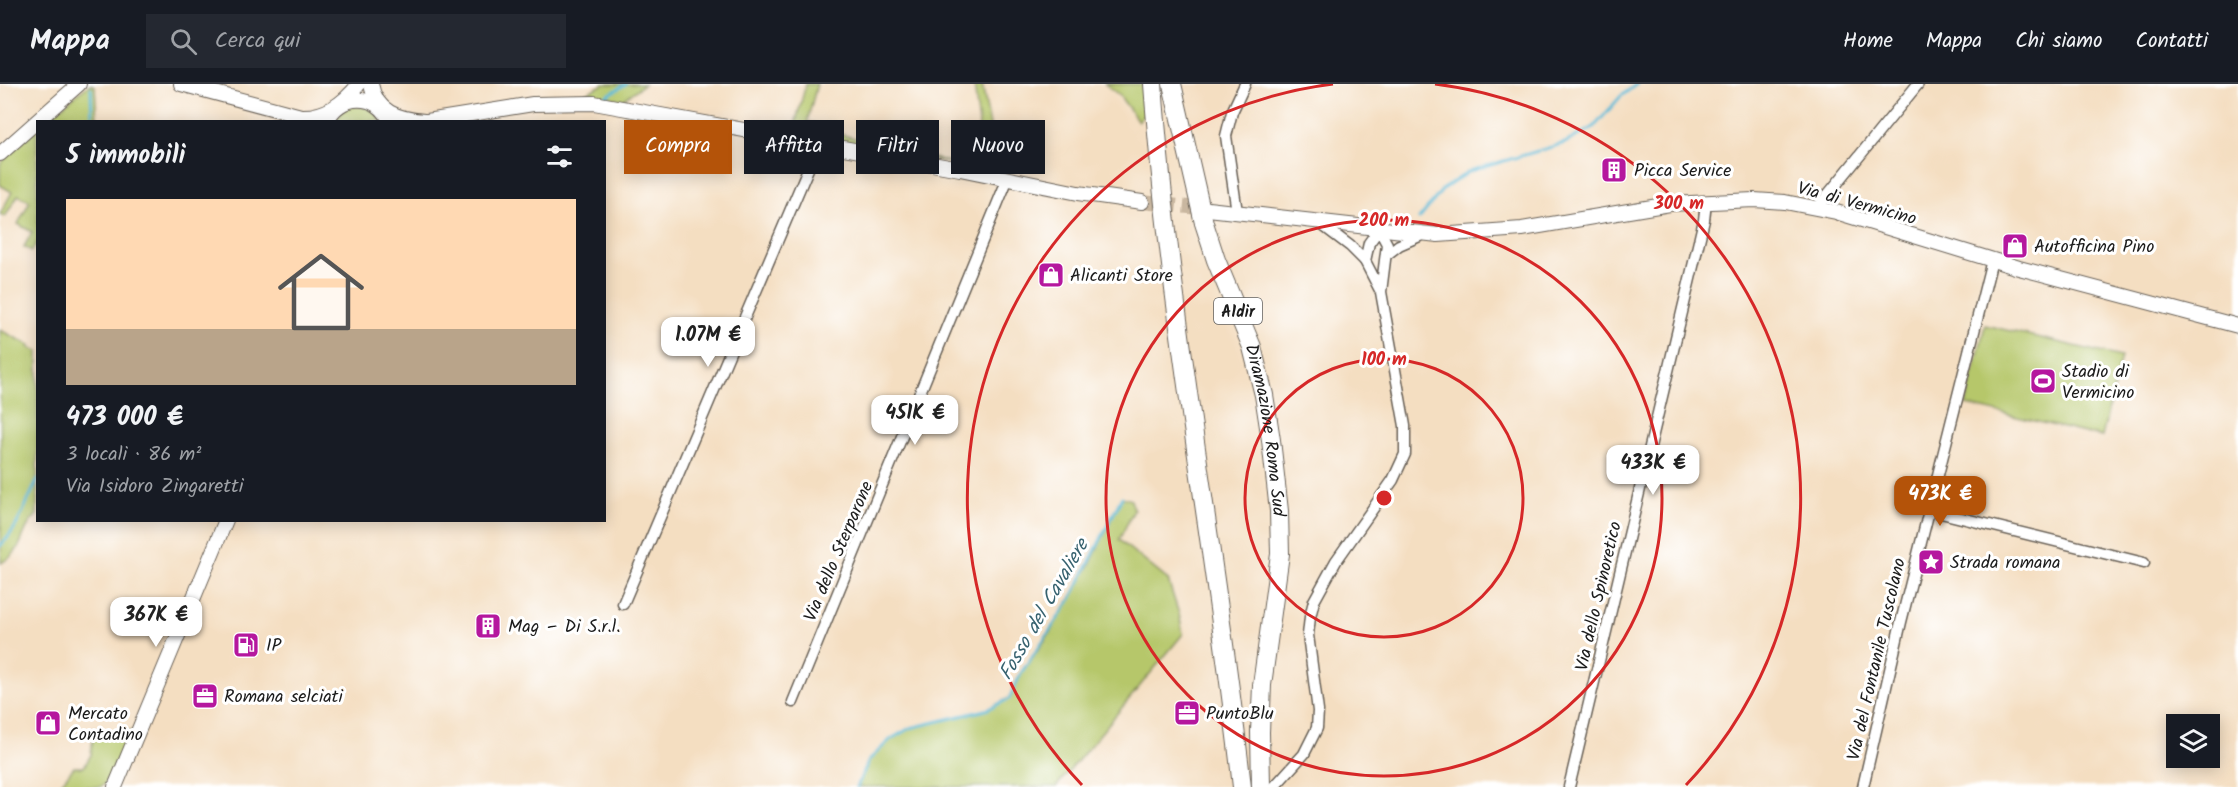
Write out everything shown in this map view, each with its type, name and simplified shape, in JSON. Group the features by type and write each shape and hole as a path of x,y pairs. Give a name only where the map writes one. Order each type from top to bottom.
{"highway":[{"path":"1153,84 1165,209 1222,620 1242,787"},
{"name":"Diramazione Roma Sud","path":"1172,84 1204,224 1216,260 1252,347 1264,395 1271,440 1279,511 1280,554 1262,685 1261,787"}],"main road":[{"path":"38,120 79,84"},
{"path":"182,84 305,119 351,100 362,99 399,117 416,120"},
{"path":"328,120 334,110 359,84"},
{"path":"371,84 374,96 389,120"},
{"path":"428,120 519,106 585,103 610,105 744,130"},
{"path":"0,154 36,122"},
{"path":"844,148 1078,193 1142,202"},
{"name":"Via di Vermicino","path":"1208,209 1317,220 1422,235 1493,232 1558,224 1654,206 1770,201 1817,208 1992,260 2238,326"},
{"path":"116,787 225,522"}],"street":[{"path":"1237,212 1226,136 1232,112 1245,84"},
{"path":"1817,208 1918,84"},
{"path":"622,604 806,174"},
{"name":"Via dello Sterparone","path":"793,702 1008,178"},
{"name":"Via dello Spinoretico","path":"1569,787 1699,242 1706,202"},
{"path":"1317,220 1365,261 1381,291"},
{"path":"1274,787 1311,745 1318,723 1308,635 1314,601 1336,561 1393,480 1405,454 1405,426 1381,291 1386,240 1379,229 1369,243 1365,261"},
{"path":"1386,255 1399,245 1422,235"},
{"name":"Via del Fontanile Tuscolano","path":"1863,787 1992,260"},
{"path":"1929,510 2144,563"}],"green space":[{"path":"90,84 95,86 97,120 45,120"},
{"path":"604,84 644,84 623,100 586,93"},
{"path":"806,84 817,84 808,120 796,120"},
{"path":"974,84 982,84 989,120 978,120"},
{"path":"1105,84 1144,84 1145,114 1138,121 1119,95"},
{"path":"347,106 358,106 375,112 380,120 334,120"},
{"path":"36,128 36,244 32,251 24,247 32,232 18,224 30,201 18,195 5,217 0,214 12,192 0,185 0,164"},
{"path":"844,135 856,138 856,145 844,143"},
{"name":"Stadio di Vermicino","path":"1985,325 2121,357 2102,437 1966,405"},
{"path":"0,330 36,350 36,516 27,527 15,552 1,563"},
{"path":"1122,497 1131,500 1134,510 1119,540 1168,580 1183,634 1056,787 857,787 869,760 891,739 910,728 986,710 1009,698 1021,673 1046,639 1090,565"},
{"path":"94,729 114,734 131,731 106,783 100,787 58,787 74,767 84,767 91,755"}],"waterway":[{"path":"605,97 626,84"},
{"path":"1419,219 1443,189 1470,171 1565,143 1594,127 1621,96 1637,84"},
{"path":"91,88 92,120"},
{"path":"0,546 13,531 36,484"},
{"name":"Fosso del Cavaliere","path":"857,787 869,760 891,739 910,728 986,710 1009,699 1021,673 1071,599 1122,497"}],"tunnel":[{"path":"1142,202 1208,209"}],"place":[{"name":"Picca Service","path":"1614,170"},
{"name":"Autofficina Pino","path":"2015,246"},
{"name":"Alicanti Store","path":"1051,275"},
{"name":"Stadio di Vermicino","path":"2043,381"},
{"name":"Strada romana","path":"1931,562"},
{"name":"Mag – Di S.r.l.","path":"488,626"},
{"name":"IP","path":"246,645"},
{"name":"Romana selciati","path":"205,696"},
{"name":"PuntoBlu","path":"1187,713"},
{"name":"Mercato Contadino","path":"48,723"}]}
